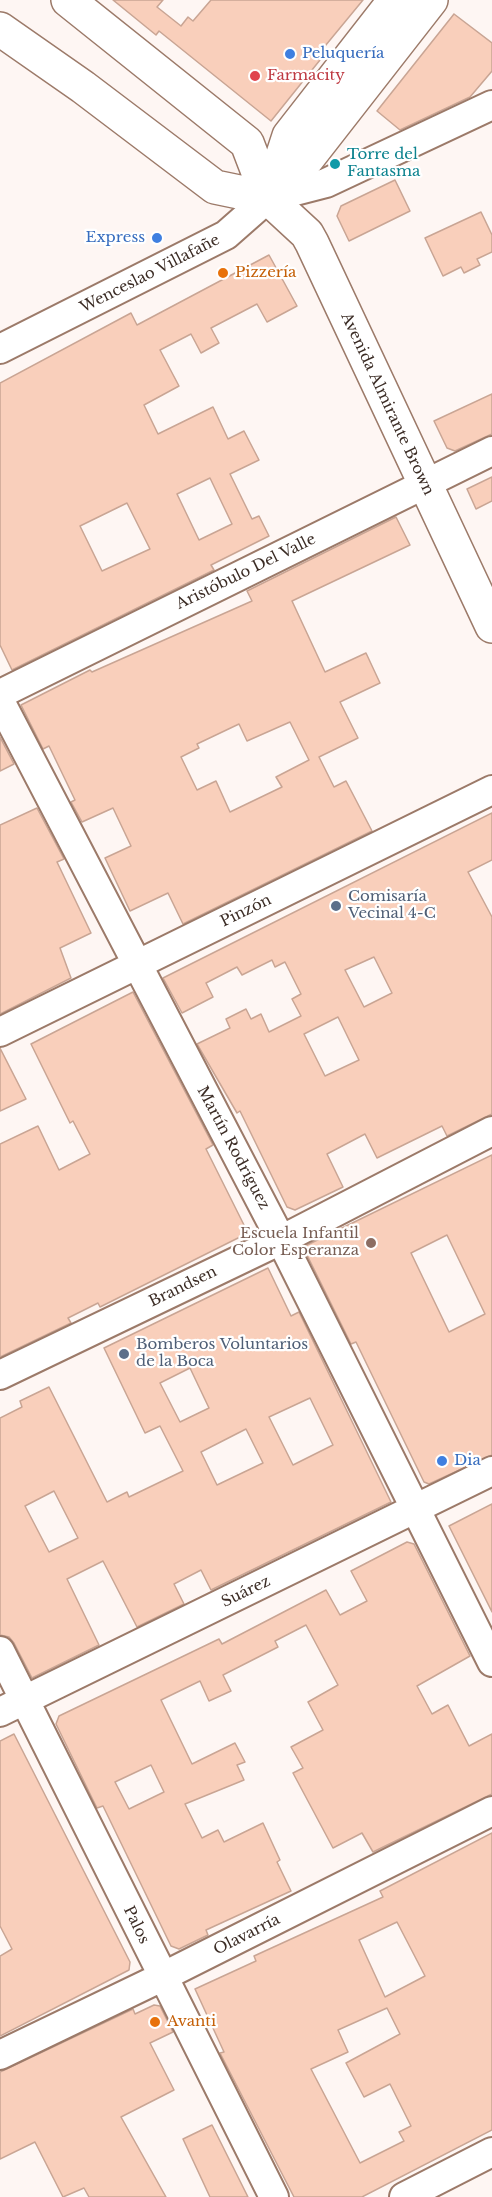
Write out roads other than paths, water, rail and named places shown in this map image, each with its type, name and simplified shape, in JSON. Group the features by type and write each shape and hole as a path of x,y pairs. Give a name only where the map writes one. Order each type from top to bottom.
{"main road":[{"name":"Avenida Almirante Brown","path":"68,0 247,142 268,198 307,234 491,623"},
{"path":"268,198 289,136 395,0"},
{"path":"268,198 307,159 431,0"},
{"path":"0,29 83,87 215,187 268,198"}],"street":[{"name":"Wenceslao Villafañe","path":"0,350 226,236 268,198 326,183 492,105"},
{"name":"Aristóbulo Del Valle","path":"0,694 492,451"},
{"name":"Martín Rodríguez","path":"0,701 281,1240 492,1662"},
{"name":"Pinzón","path":"0,1032 492,790"},
{"name":"Brandsen","path":"0,1375 281,1240 492,1131"},
{"name":"Suárez","path":"13,1707 492,1471"},
{"name":"Palos","path":"0,1651 13,1707 162,1977 274,2197"},
{"name":"Olavarría","path":"0,2055 162,1977 492,1811"},
{"path":"404,2197 492,2152"}],"place":[{"name":"Peluquería","path":"290,54"},
{"name":"Farmacity","path":"255,76"},
{"name":"Torre del Fantasma","path":"335,164"},
{"name":"Express","path":"157,238"},
{"name":"Pizzería","path":"223,273"},
{"name":"Comisaría Vecinal 4-C","path":"336,906"},
{"name":"Escuela Infantil Color Esperanza","path":"371,1243"},
{"name":"Bomberos Voluntarios de la Boca","path":"124,1354"},
{"name":"Dia","path":"442,1461"},
{"name":"Avanti","path":"155,2022"}]}
